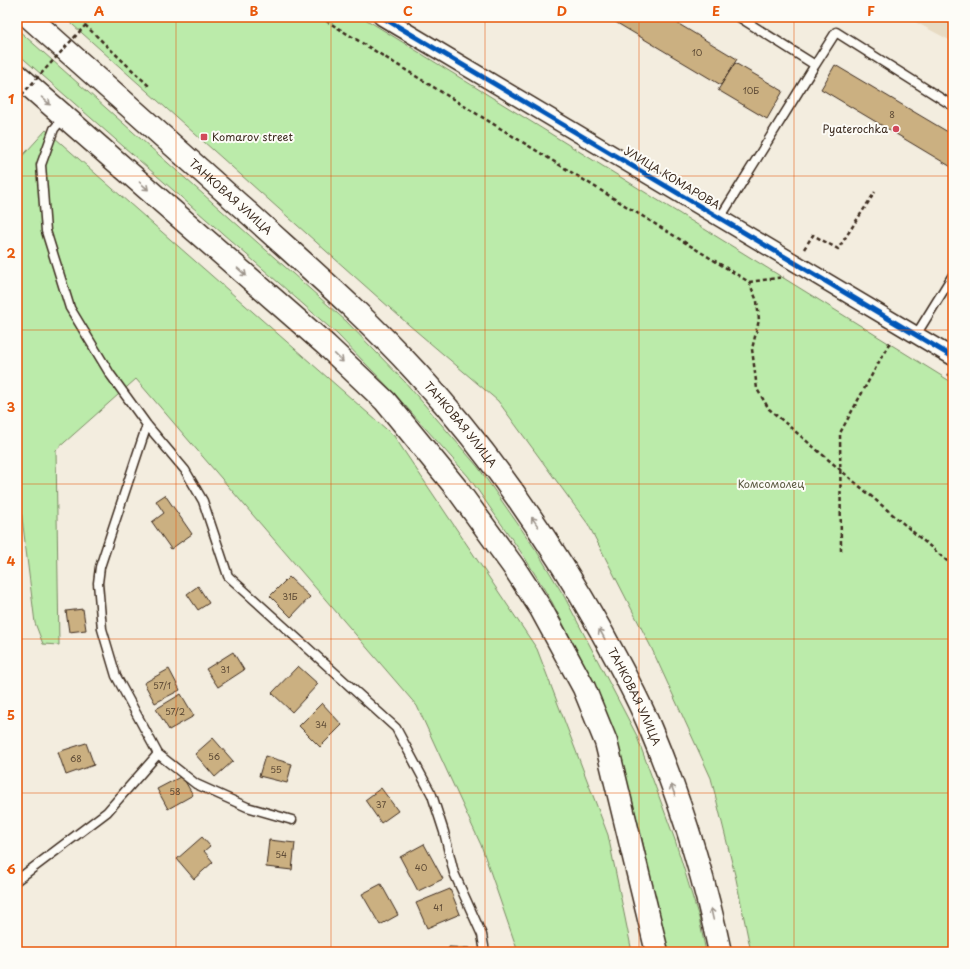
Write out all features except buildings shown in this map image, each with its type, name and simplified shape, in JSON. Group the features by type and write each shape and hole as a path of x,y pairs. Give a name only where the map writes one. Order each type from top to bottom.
{"main road":[{"name":"ТАНКОВАЯ УЛИЦА","path":"30,17 356,310 417,372 492,461 548,542 578,590 623,670 651,728 690,836 711,911 720,952"},
{"path":"17,75 326,345 385,401 457,489 513,566 541,609 584,688 606,742 657,952"}],"street":[{"name":"УЛИЦА КОМАРОВА","path":"382,17 953,357"}],"lane":[{"path":"739,17 816,65"},
{"path":"720,218 836,32 953,106"},
{"path":"64,117 54,129 41,165 46,231 70,308 110,374 147,425 185,470 203,501 228,576 396,728 432,795 444,832 454,873 482,936 485,952"},
{"path":"916,335 953,275"},
{"path":"147,425 100,567 98,584 102,629 116,676 158,754 196,784 248,807 292,820"},
{"path":"17,880 107,812 158,754"}],"path":[{"path":"17,100 92,17"},
{"path":"320,17 749,282 757,301 759,320 752,349 757,389 770,409 953,566"},
{"path":"85,25 150,87"},
{"path":"795,263 813,235 838,250 875,192"},
{"path":"841,550 840,433 891,340"}],"shaded area":[{"path":"906,17 953,17 953,42"}],"green space":[{"name":"Комсомолец","path":"64,17 362,17 953,383 953,952 751,952 736,879 711,778 651,647 588,524 498,401 409,325"},
{"path":"17,29 346,321 405,382 478,467 536,550 564,596 636,734 675,840 699,918 706,952 666,952 641,834 615,739 594,684 552,602 525,558 468,476 394,393 337,334 17,53"},
{"path":"46,130 394,436 537,649 608,835 632,952 518,952 481,845 417,706 136,379 56,450 59,645 43,644 35,623 17,477 17,162"}],"cycle path":[{"path":"382,17 953,357"}],"place":[{"name":"Pyaterochka","path":"896,129"},
{"name":"Komarov street","path":"204,137"}]}
